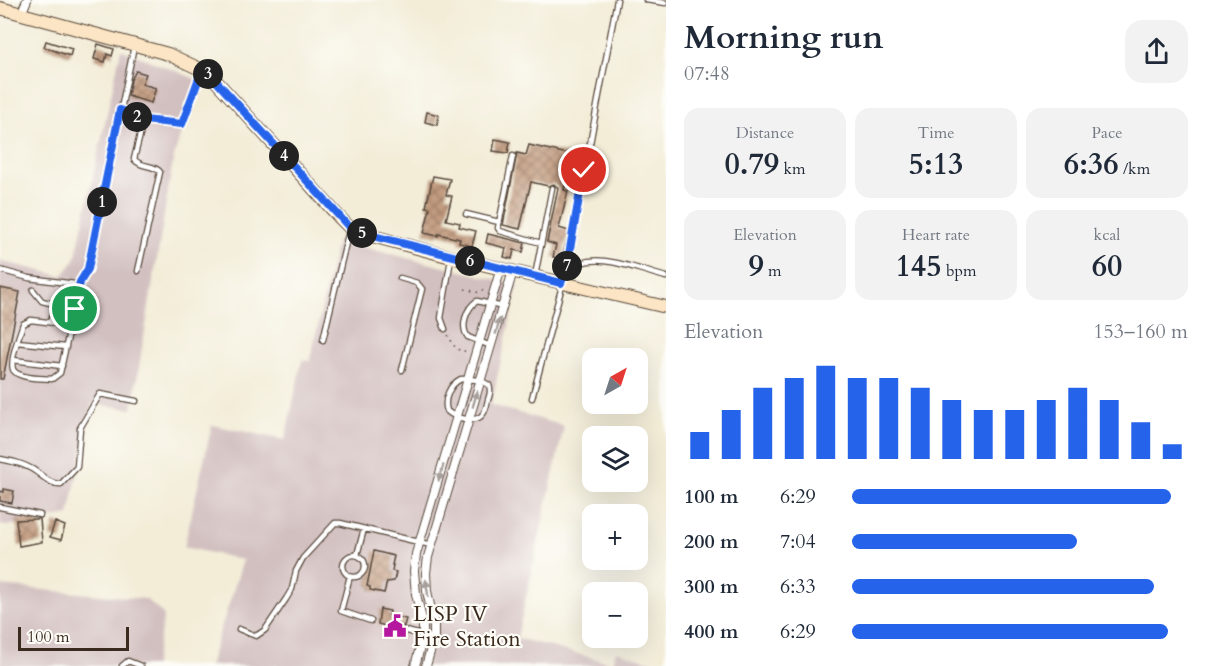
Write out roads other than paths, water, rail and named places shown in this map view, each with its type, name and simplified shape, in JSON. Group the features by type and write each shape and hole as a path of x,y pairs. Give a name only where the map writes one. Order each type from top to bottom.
{"main road":[{"path":"0,8 168,54 202,70 217,82 350,228 361,233 535,276 563,277 666,307"}],"street":[{"path":"21,14 27,0"},
{"path":"415,666 423,636 422,614 416,594 414,571 420,543 490,304 507,269"},
{"path":"426,666 434,638 434,624 427,591 426,573 432,545 503,307 507,269"}],"lane":[{"path":"532,398 563,277 617,0"},
{"path":"646,0 666,3"},
{"path":"71,325 26,321 17,342 12,368 14,372 52,379 56,377 62,366 75,309 80,282 88,269 134,46"},
{"path":"120,110 144,120 182,124 202,70"},
{"path":"138,271 160,172 134,159 144,120"},
{"path":"513,156 498,228 500,231 542,243"},
{"path":"535,276 552,188"},
{"path":"466,214 499,222"},
{"path":"323,340 350,228"},
{"path":"445,329 441,318 451,257"},
{"path":"563,277 575,264 593,259 666,277"},
{"path":"0,270 29,278 75,284 80,282"},
{"path":"400,278 417,283 422,289 402,370"},
{"path":"33,290 42,301 75,309"},
{"path":"492,346 468,338 464,326 470,308 477,302 503,307"},
{"path":"50,322 56,305"},
{"path":"17,342 66,347"},
{"path":"13,360 62,366"},
{"path":"470,419 458,418 450,414 445,402 454,382 461,379 480,380"},
{"path":"0,459 32,468 53,484 62,484 77,467 80,428 100,394 136,400"},
{"path":"0,507 40,515"},
{"path":"239,629 256,636 266,630 292,589 299,564 328,529 335,524 340,523 432,545"},
{"path":"357,555 364,529"},
{"path":"357,555 364,561 364,570 359,576 350,576 344,571 343,562 349,556 357,555"},
{"path":"350,576 341,611 371,621"},
{"path":"402,630 434,638"},
{"path":"122,666 128,661 141,666"}],"place":[{"name":"LISP IV Fire Station","path":"395,626"}]}
